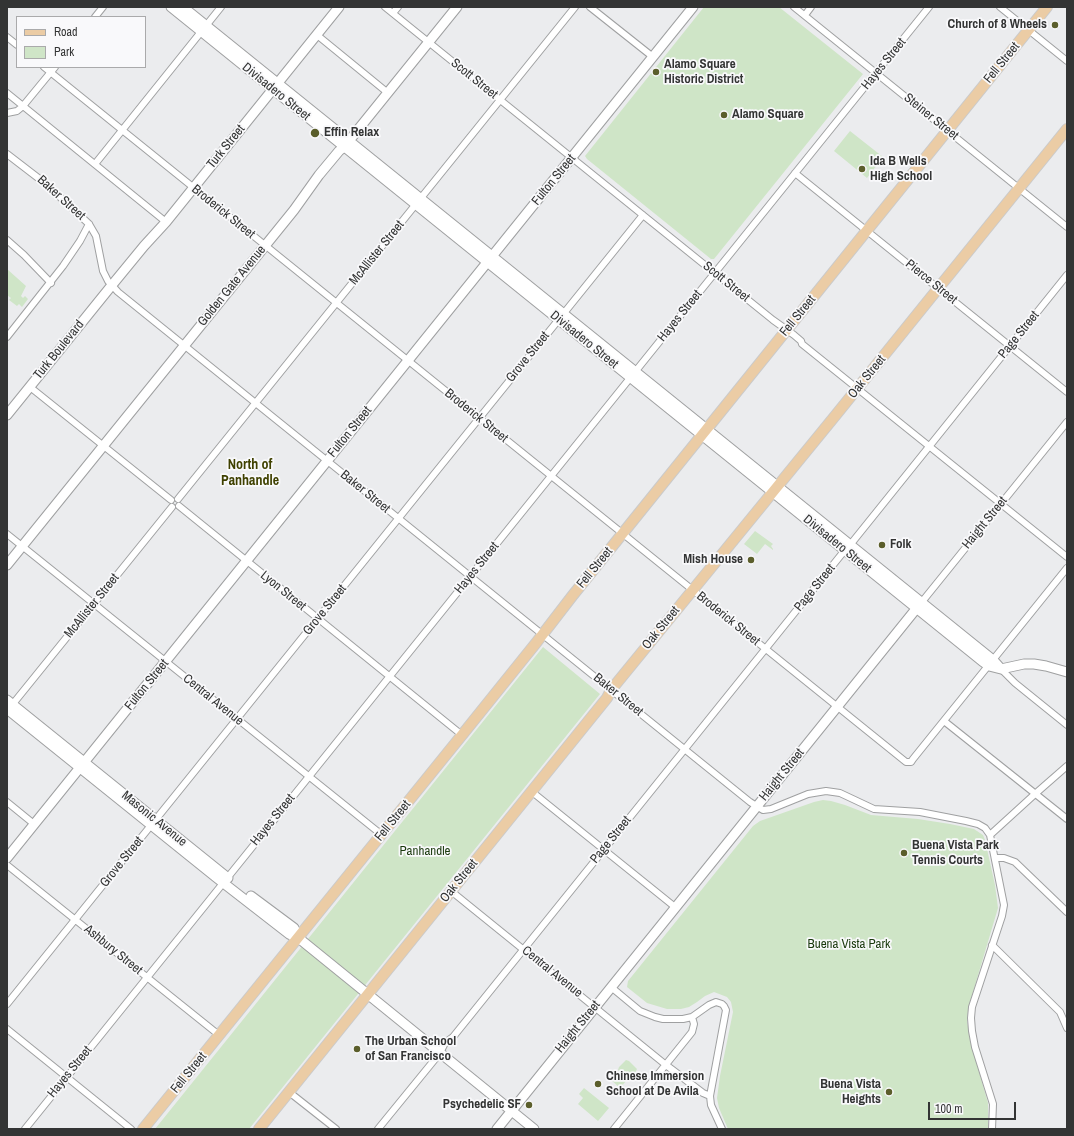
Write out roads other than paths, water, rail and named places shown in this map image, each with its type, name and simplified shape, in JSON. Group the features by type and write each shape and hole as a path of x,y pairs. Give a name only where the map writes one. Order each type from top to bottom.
{"main road":[{"name":"Divisadero Street","path":"171,7 204,28"},
{"name":"Divisadero Street","path":"183,7 204,28 418,202 847,548 1000,669"},
{"name":"Turk Street","path":"112,285 166,222 339,7"},
{"name":"Golden Gate Avenue","path":"7,565 294,210 319,175 339,151 347,144 457,7"},
{"name":"Fulton Street","path":"7,858 693,7"},
{"name":"Fell Street","path":"143,1129 382,835 622,534 1047,7"},
{"name":"Oak Street","path":"259,1129 607,698 611,690 1067,129"},
{"name":"Turk Boulevard","path":"7,415 112,285"},
{"name":"Haight Street","path":"496,1129 919,605"},
{"path":"1000,669 1024,664 1034,664 1067,671"},
{"name":"Masonic Avenue","path":"9,704 289,934 299,938 367,995 534,1129"}],"street":[{"path":"96,16 103,7"},
{"path":"95,164 221,7"},
{"name":"Scott Street","path":"385,7 786,331 794,335 801,341 802,344 1067,557"},
{"path":"393,14 398,7"},
{"name":"McAllister Street","path":"178,499 575,7"},
{"path":"590,7 653,57"},
{"name":"Steiner Street","path":"794,7 1067,227"},
{"path":"804,15 811,7"},
{"name":"Hayes Street","path":"24,1129 929,7"},
{"path":"1000,7 1067,61"},
{"path":"317,35 388,93"},
{"path":"7,37 16,44"},
{"name":"Broderick Street","path":"45,68 903,760 908,763 913,759 944,721"},
{"path":"7,113 17,111 23,106 54,68"},
{"path":"7,93 166,222"},
{"name":"Baker Street","path":"7,154 46,184 89,224 97,241 103,272 118,292 398,519 757,806"},
{"name":"Pierce Street","path":"796,173 1067,392"},
{"name":"Grove Street","path":"7,1004 643,215"},
{"path":"7,336 51,283 70,257 89,224"},
{"path":"7,240 51,283"},
{"name":"Page Street","path":"378,1129 440,1053 445,1043 453,1037 1067,275"},
{"path":"30,386 171,500"},
{"name":"Haight Street","path":"919,605 1067,422"},
{"path":"175,498 178,499 180,502 179,506 176,508 172,507 170,504 171,500 175,498"},
{"name":"Lyon Street","path":"179,506 462,735"},
{"name":"McAllister Street","path":"9,704 94,604 172,507"},
{"name":"Central Avenue","path":"7,534 382,835"},
{"path":"1067,568 944,721 1067,819"},
{"path":"1000,669 1014,683 1067,725"},
{"path":"990,835 1067,766"},
{"path":"531,791 675,907"},
{"path":"757,806 763,810 771,809 808,794 826,791 840,793 874,809 917,812 972,822 985,828 990,835 1004,905 1002,916 972,1007 971,1018 975,1047 993,1104 992,1129"},
{"path":"7,802 34,824"},
{"path":"995,858 1004,858 1015,862 1067,912"},
{"name":"Ashbury Street","path":"7,865 219,1035"},
{"name":"Central Avenue","path":"451,891 666,1065 703,1094 710,1096"},
{"path":"992,945 1062,1015 1067,1028"},
{"path":"611,987 640,1011 655,1017 672,1020 692,1017 716,1002 722,1004 726,1010 710,1096 711,1105 722,1129"},
{"path":"614,1129 692,1032 694,1024 692,1017"},
{"path":"7,1029 131,1129"},
{"path":"289,1092 336,1129"}],"place":[{"name":"Church of 8 Wheels","path":"1055,25"},
{"name":"Alamo Square Historic District","path":"656,72"},
{"name":"Alamo Square","path":"724,115"},
{"name":"Effin Relax","path":"315,133"},
{"name":"Ida B Wells High School","path":"862,169"},
{"name":"Folk","path":"882,545"},
{"name":"Mish House","path":"751,560"},
{"name":"Buena Vista Park Tennis Courts","path":"904,853"},
{"name":"The Urban School of San Francisco","path":"357,1049"},
{"name":"Chinese Immersion School at De Avila","path":"598,1084"},
{"name":"Buena Vista Heights","path":"889,1092"},
{"name":"Psychedelic SF","path":"529,1105"}],"district":[{"name":"North of Panhandle","path":"250,474"}],"park label":[{"name":"Panhandle","path":"425,852"},
{"name":"Buena Vista Park","path":"849,945"}]}
